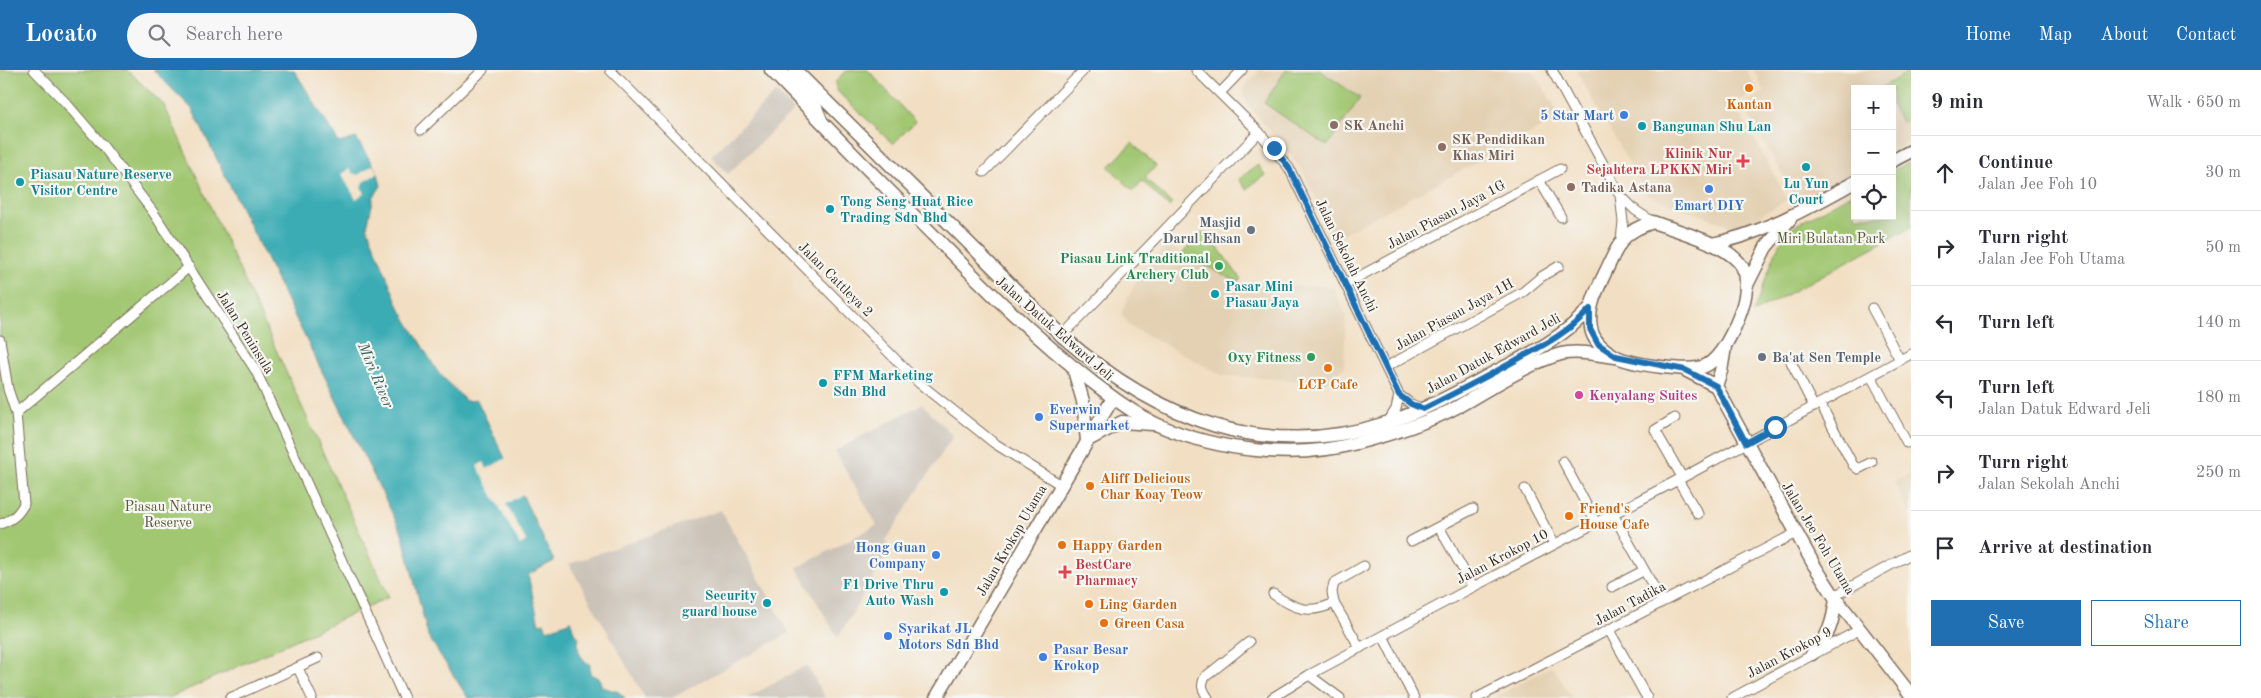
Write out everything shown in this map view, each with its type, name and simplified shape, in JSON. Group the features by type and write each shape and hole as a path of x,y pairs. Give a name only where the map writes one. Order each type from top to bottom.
{"street":[{"name":"Jalan Peninsula","path":"34,70 66,103 103,146 153,212 256,371 404,698"},
{"path":"421,130 483,70"},
{"name":"Jalan Cattleya 2","path":"610,70 920,383 994,443 1061,485"},
{"name":"Jalan Datuk Edward Jeli","path":"770,70 983,286 1073,367 1114,398 1158,425 1205,441 1244,448 1285,451 1319,450 1353,444 1407,429 1452,409 1544,359 1579,353 1616,356"},
{"path":"781,70 817,106 825,126"},
{"name":"Jalan Datuk Edward Jeli","path":"795,70 1062,336 1104,370 1164,406 1201,422 1244,434 1267,437 1306,438 1361,430 1423,409 1561,336 1590,309"},
{"path":"984,172 1084,70"},
{"name":"Jalan Sekolah Anchi","path":"1196,70 1259,132 1289,168 1399,395"},
{"path":"1220,93 1242,70"},
{"path":"1552,70 1620,195 1635,210 1652,222 1712,244 1738,262 1744,271 1746,288"},
{"path":"1062,336 1259,132"},
{"path":"1896,159 1911,151"},
{"name":"Jalan Piasau Jaya 1G","path":"1346,284 1560,169"},
{"path":"1539,180 1561,217"},
{"path":"1712,244 1733,240 1793,215 1851,184"},
{"path":"1620,195 1623,222 1621,240 1590,309 1590,329 1598,344 1616,356 1685,370 1716,386 1725,347"},
{"path":"1685,370 1706,365 1718,356 1725,347 1737,320 1746,288 1766,247 1793,215"},
{"path":"1621,240 1635,228 1652,222"},
{"name":"Jalan Piasau Jaya 1H","path":"1386,367 1522,292 1559,266"},
{"path":"16,413 189,267"},
{"path":"1872,308 1900,360"},
{"path":"0,340 4,390 16,413 24,504 20,512 12,520 0,524"},
{"name":"Jalan Krokop 10","path":"1272,698 1472,587 1680,479 1911,354"},
{"path":"1791,362 1856,468 1858,469 1872,462"},
{"path":"1073,367 1083,402 1087,441 1122,422 1158,425"},
{"path":"1104,370 1114,398 1138,391"},
{"path":"1871,376 1907,443"},
{"name":"Jalan Jee Foh Utama","path":"1716,386 1796,533 1835,598 1911,695"},
{"path":"1388,422 1396,409 1399,395 1411,404 1423,409"},
{"name":"Jalan Krokop Utama","path":"936,698 1114,398"},
{"path":"1675,418 1655,430 1698,514"},
{"path":"1563,461 1596,523"},
{"path":"1525,489 1554,544"},
{"path":"1411,541 1472,509"},
{"path":"1613,514 1643,571 1662,602"},
{"path":"1439,528 1472,587"},
{"name":"Jalan Tadika","path":"1477,698 1796,533"},
{"path":"1812,654 1821,645 1831,628 1835,598 1911,554"},
{"path":"1360,648 1334,603 1332,592 1334,583 1364,566"},
{"path":"1612,587 1643,571"},
{"path":"1273,594 1290,605 1302,609 1322,608 1334,603"},
{"path":"1609,630 1647,698"},
{"name":"Jalan Krokop 9","path":"1732,698 1859,630"},
{"path":"1383,636 1414,698"},
{"path":"1208,698 1203,691 1202,684 1205,677 1250,642"},
{"path":"230,698 318,658"},
{"path":"298,668 312,698"},
{"path":"1309,676 1340,698"}],"shaded area":[{"path":"1260,70 1533,70 1561,117 1336,238 1302,169 1247,104 1242,89"},
{"path":"1576,70 1746,70 1757,90 1734,104 1788,199 1738,229 1647,195"},
{"path":"1754,70 1911,70 1911,141 1896,149 1896,85 1851,85 1851,175 1799,204 1743,105 1765,92"},
{"path":"776,92 794,110 728,174 711,156"},
{"path":"1166,245 1238,282 1333,287 1346,315 1344,368 1327,382 1224,376 1131,327 1121,313 1141,271"},
{"path":"922,404 953,436 886,540 890,549 838,638 797,568 877,525 835,451"},
{"path":"1911,473 1911,516 1894,482"},
{"path":"721,510 789,633 672,698 645,698 569,564"},
{"path":"807,665 825,698 747,698"},
{"path":"1551,666 1572,698 1498,698 1497,696"}],"green space":[{"name":"Piasau Nature Reserve","path":"0,70 127,70 164,105 389,597 169,698 0,698"},
{"path":"868,70 915,122 893,144 837,91 835,83 844,72"},
{"path":"1286,70 1319,70 1360,98 1327,146 1264,103"},
{"path":"1911,71 1911,118 1902,123 1896,113 1896,85 1886,85"},
{"path":"1132,143 1156,166 1145,178 1172,204 1169,207 1142,181 1133,191 1109,167"},
{"name":"Miri Bulatan Park","path":"1911,161 1911,227 1753,313 1777,249 1789,229 1851,194 1851,220 1896,220 1896,169"},
{"path":"1258,165 1265,175 1246,189 1239,179"},
{"name":"Piasau Link Traditional Archery Club","path":"1201,233 1207,233 1241,279 1238,282 1182,254"}],"water":[{"name":"Miri River","path":"153,70 294,70 339,143 356,138 378,173 381,186 374,196 367,227 399,307 437,371 466,401 477,400 554,561 528,575 539,624 544,623 547,630 571,621 573,630 579,638 578,646 580,653 590,665 590,674 599,678 602,687 619,692 625,698 468,698 428,636 402,533 192,109"}],"pier":[{"path":"373,165 378,173 363,182 361,187 365,193 356,199 341,174 349,169 352,173 358,175"},
{"path":"508,457 525,493 506,504 526,541 520,545 477,466 484,462 487,469"}],"place":[{"name":"Kantan","path":"1749,88"},
{"name":"5 Star Mart","path":"1624,115"},
{"name":"SK Anchi","path":"1334,125"},
{"name":"Bangunan Shu Lan","path":"1642,126"},
{"name":"SK Pendidikan Khas Miri","path":"1442,147"},
{"name":"Klinik Nur Sejahtera LPKKN Miri","path":"1743,161"},
{"name":"Lu Yun Court","path":"1806,167"},
{"name":"Piasau Nature Reserve Visitor Centre","path":"20,182"},
{"name":"Tadika Astana","path":"1571,187"},
{"name":"Emart DIY","path":"1709,189"},
{"name":"Tong Seng Huat Rice Trading Sdn Bhd","path":"830,209"},
{"name":"Masjid Darul Ehsan","path":"1251,230"},
{"name":"Piasau Link Traditional Archery Club","path":"1219,266"},
{"name":"Pasar Mini Piasau Jaya","path":"1215,294"},
{"name":"Oxy Fitness","path":"1311,357"},
{"name":"Ba'at Sen Temple","path":"1762,357"},
{"name":"LCP Cafe","path":"1328,368"},
{"name":"FFM Marketing Sdn Bhd","path":"823,383"},
{"name":"Kenyalang Suites","path":"1579,395"},
{"name":"Everwin Supermarket","path":"1039,417"},
{"name":"Aliff Delicious Char Koay Teow","path":"1090,486"},
{"name":"Friend's House Cafe","path":"1569,516"},
{"name":"Happy Garden","path":"1062,545"},
{"name":"Hong Guan Company","path":"936,555"},
{"name":"BestCare Pharmacy","path":"1065,572"},
{"name":"F1 Drive Thru Auto Wash","path":"944,592"},
{"name":"Security guard house","path":"767,603"},
{"name":"Ling Garden","path":"1089,604"},
{"name":"Green Casa","path":"1104,623"},
{"name":"Syarikat JL Motors Sdn Bhd","path":"888,636"},
{"name":"Pasar Besar Krokop","path":"1043,657"}],"route":[{"path":"1274,148 1289,168 1399,395 1411,404 1423,409 1467,387 1561,336 1590,309 1590,329 1598,344 1616,356 1685,370 1710,385 1716,386 1746,443 1775,427"}]}
